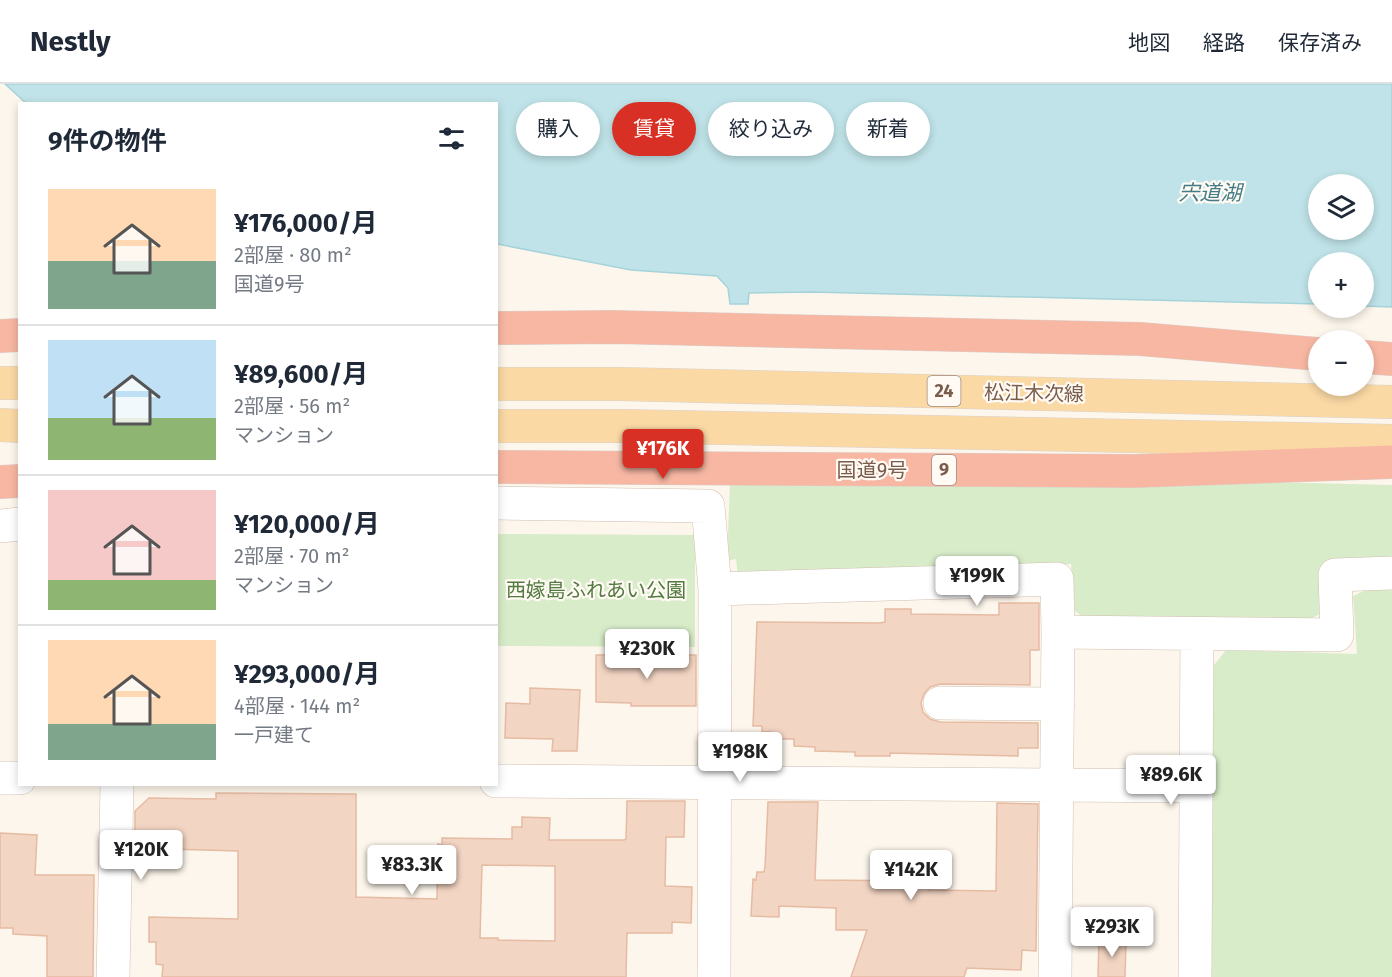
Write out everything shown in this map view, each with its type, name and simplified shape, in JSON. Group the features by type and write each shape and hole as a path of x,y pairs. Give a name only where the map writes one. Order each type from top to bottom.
{"highway":[{"path":"498,328 613,327 1140,339 1308,353"},
{"path":"0,336 18,335"},
{"path":"1374,358 1392,359"},
{"name":"国道9号","path":"498,467 1135,471 1392,462"},
{"path":"0,482 18,481"}],"main road":[{"path":"0,383 18,383"},
{"name":"松江木次線","path":"498,384 618,384 1392,402"},
{"path":"0,425 18,426"},
{"name":"松江木次線","path":"498,426 621,426 1392,441"}],"street":[{"path":"498,503 708,506 715,589 714,977"},
{"path":"0,526 18,524"},
{"path":"1058,632 1337,634 1335,575 1392,573"},
{"path":"715,589 1057,579 1056,977"},
{"path":"1195,977 1197,634"},
{"path":"940,703 1058,704"},
{"path":"0,778 18,778"},
{"path":"498,781 1197,786"},
{"path":"113,977 117,786"}],"green space":[{"path":"1195,480 1392,485 1392,558 1325,561 1324,612 1310,619 1086,619 1075,611 1071,564 738,576 736,559 727,561 730,483"},
{"name":"西嫁島ふれあい公園","path":"498,534 695,535 695,647 498,646"},
{"path":"1379,584 1392,584 1392,977 1209,977 1214,665 1226,650 1357,654 1353,596"}],"water":[{"name":"宍道湖","path":"5,84 1392,84 1392,307 1374,306 1374,252 1308,252 1308,304 811,292 749,293 748,304 730,304 728,288 717,276 631,270 498,244 498,102 25,102"}],"building":[{"path":"999,603 1039,603 1039,650 1030,650 1030,685 940,684 930,687 924,694 921,703 923,712 930,719 940,722 1038,723 1038,748 1018,748 1018,756 890,753 890,756 855,756 855,752 815,751 815,747 794,746 794,739 771,739 771,732 762,732 762,726 753,726 757,622 880,623 885,622 885,609 911,609 911,614 999,615"},
{"path":"596,655 696,655 696,706 631,706 631,703 596,702"},
{"path":"530,688 580,690 577,751 552,751 553,739 505,738 506,703 530,704"},
{"path":"216,793 356,794 356,897 437,899 438,844 442,845 442,838 512,839 512,827 522,827 522,817 550,818 549,840 624,840 626,839 627,801 685,801 684,837 666,837 665,886 692,887 691,923 672,922 672,933 627,933 626,977 162,977 163,965 156,964 156,942 149,942 149,917 238,919 238,851 135,848 135,811 149,798 216,799","holes":["482,865 555,866 555,941 480,938"]},
{"path":"768,802 818,802 815,880 929,881 929,890 996,891 997,803 1038,804 1036,951 1022,950 1021,970 967,968 964,977 851,977 867,930 836,930 836,908 779,906 779,917 751,916 753,879 756,880 757,872 764,872 765,867"},
{"path":"0,833 37,835 35,875 94,875 93,977 47,977 47,936 13,934 13,928 0,928"},
{"path":"1099,938 1126,939 1125,977 1098,977"}]}
